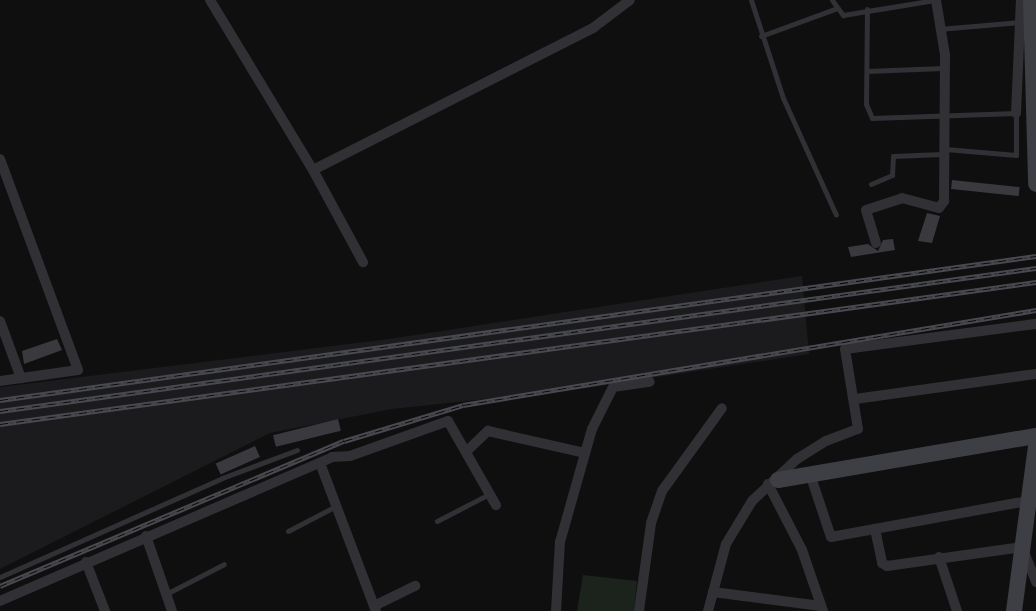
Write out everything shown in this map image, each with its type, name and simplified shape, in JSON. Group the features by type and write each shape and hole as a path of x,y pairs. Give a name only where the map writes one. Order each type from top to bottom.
{"street":[{"path":"210,0 313,170 363,262"},
{"path":"313,170 593,28 629,0"},
{"path":"876,243 866,211 902,198 939,208 944,201 943,68 936,0"},
{"path":"1016,113 1021,0"},
{"path":"1031,0 1036,184"},
{"path":"0,381 78,370 1,162"},
{"path":"0,321 21,378"},
{"path":"708,611 732,532 782,471 826,440 858,429 845,349 1036,324"},
{"path":"855,399 1036,374"},
{"path":"556,611 560,542 585,453 612,387 650,382"},
{"path":"639,611 651,523 662,491 723,408"},
{"path":"3,604 86,562 320,463 448,421 468,450 496,505"},
{"path":"468,450 488,430 585,453"},
{"path":"773,482 1036,436"},
{"path":"1014,611 1022,547 1032,500 1036,447"},
{"path":"320,463 375,608 415,586"},
{"path":"810,474 831,537 1032,500"},
{"path":"713,592 822,608 802,550 773,482"},
{"path":"875,529 882,564 887,566 1022,547"},
{"path":"146,536 172,611"},
{"path":"1022,547 1036,582"},
{"path":"939,558 957,611"},
{"path":"86,562 105,611"}],"lane":[{"path":"751,0 783,98 836,215"},
{"path":"832,0 843,15 867,9 936,0"},
{"path":"761,36 837,8"},
{"path":"867,9 866,104 872,118 1016,113 1016,155 942,152 892,156 892,175 871,184"},
{"path":"939,29 1021,22"},
{"path":"867,71 943,68"},
{"path":"0,577 222,478 297,450"},
{"path":"437,521 489,494"},
{"path":"288,531 336,506"},
{"path":"166,594 224,564"}],"shaded area":[{"path":"802,276 809,354 572,390 392,409 270,433 0,569 0,387 389,339"},
{"path":"583,575 637,581 634,611 577,611"}],"building":[{"path":"952,180 1020,187 1019,196 951,189"},
{"path":"927,213 940,216 932,243 918,241"},
{"path":"893,239 895,250 851,257 848,247 868,244 878,251 883,240"},
{"path":"57,339 62,350 24,364 22,351"},
{"path":"338,419 341,431 276,447 273,435"},
{"path":"255,446 260,457 221,474 216,463"}],"railway":[{"path":"0,400 1036,256"},
{"path":"0,411 1036,268"},
{"path":"0,424 1036,282"},
{"path":"0,586 344,441 463,405 1036,310"}]}
